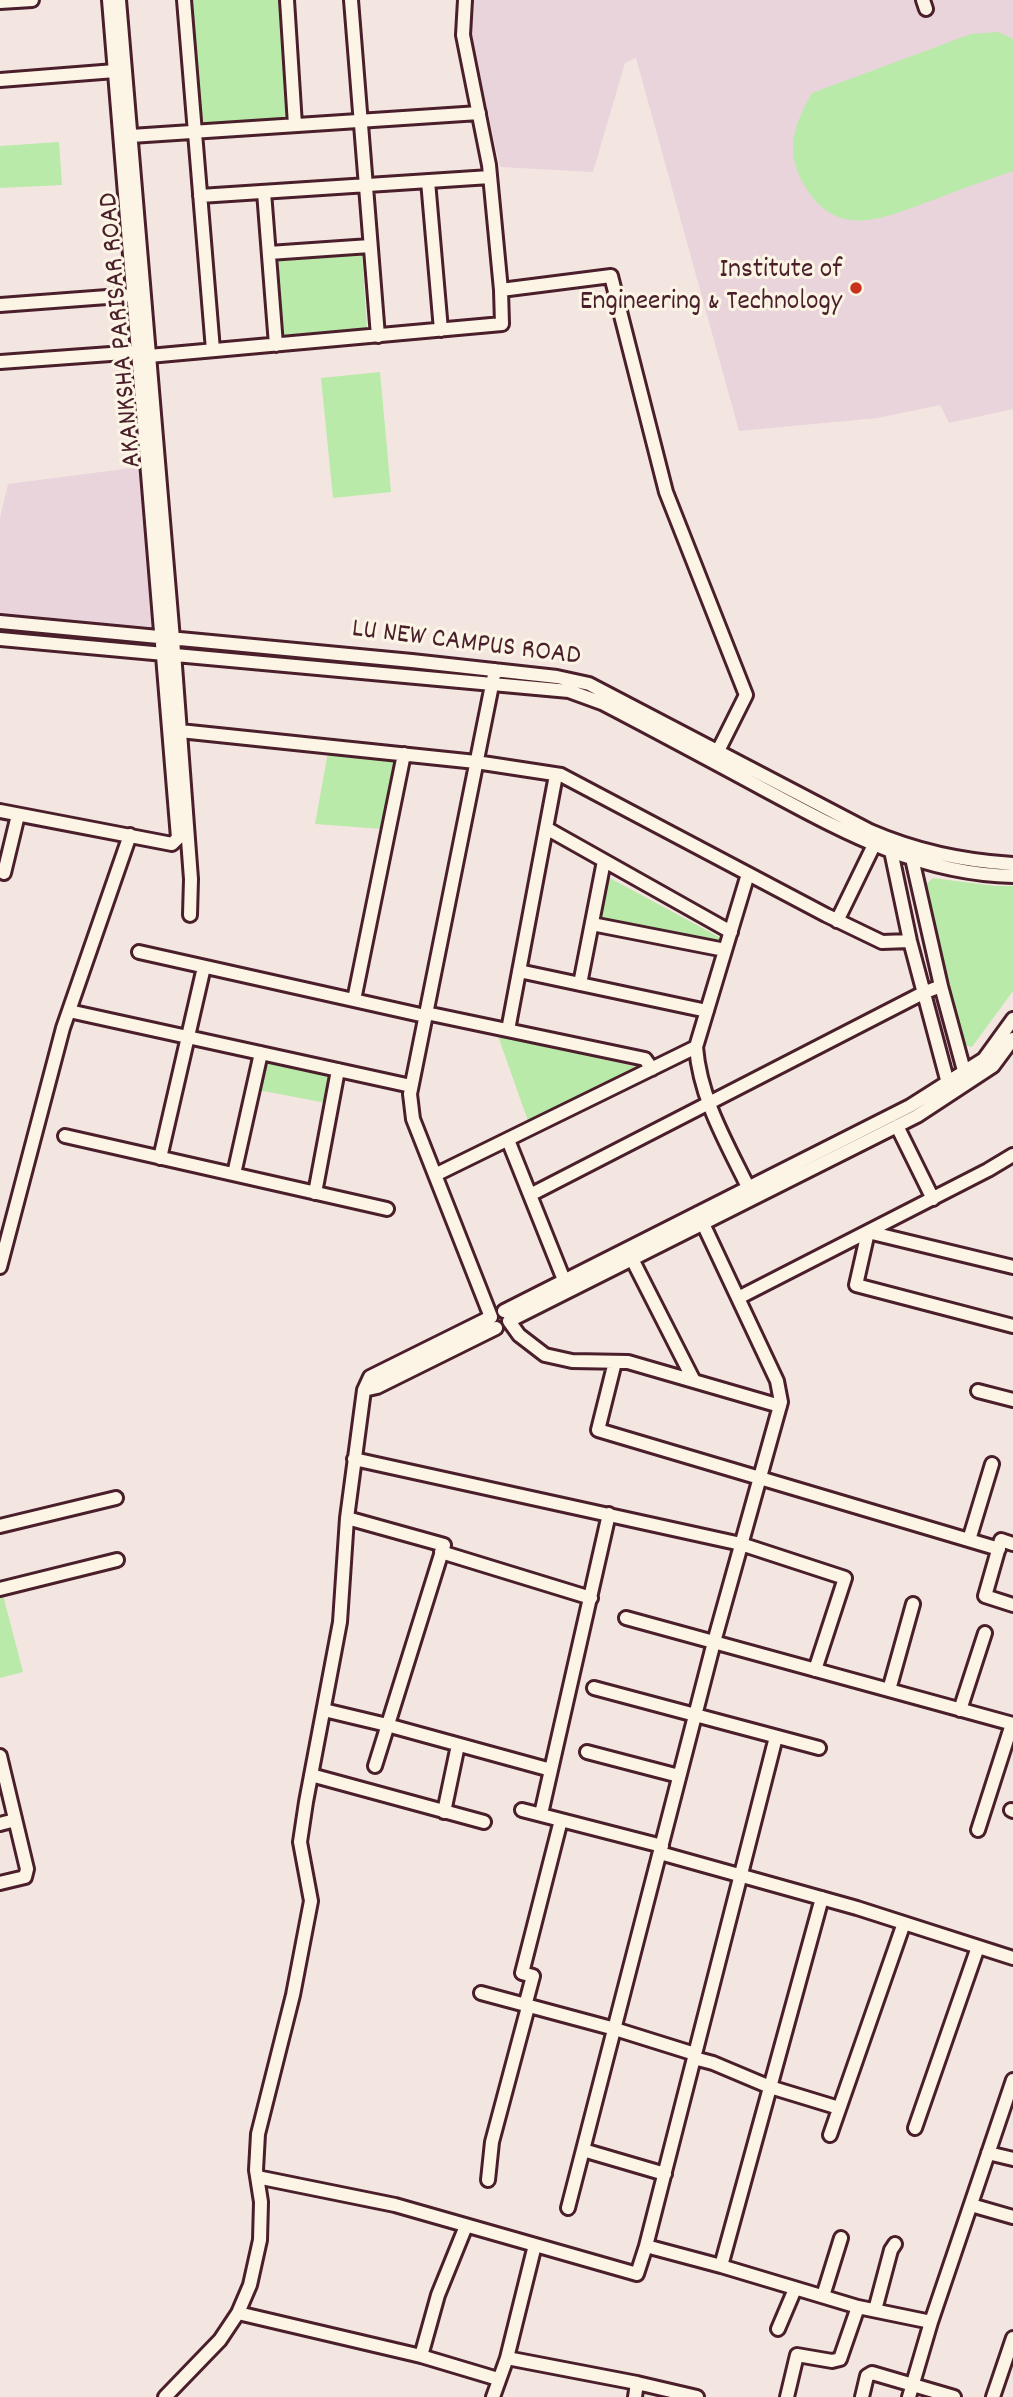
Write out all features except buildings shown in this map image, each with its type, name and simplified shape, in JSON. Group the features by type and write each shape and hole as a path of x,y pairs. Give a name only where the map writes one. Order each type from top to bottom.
{"street":[{"path":"0,2 29,0"},
{"name":"AKANKSHA PARISAR ROAD","path":"109,0 115,71 126,134 169,655"},
{"name":"AKANKSHA PARISAR ROAD","path":"118,0 134,295 144,354"},
{"path":"184,0 213,350"},
{"path":"287,0 295,125"},
{"path":"351,0 377,336"},
{"path":"0,362 213,350 502,324 490,177 463,35 465,0"},
{"path":"0,80 115,71"},
{"path":"126,134 195,132 479,113"},
{"path":"200,196 490,177"},
{"path":"428,181 441,330"},
{"path":"264,192 276,345"},
{"path":"269,253 370,246"},
{"path":"501,290 611,276 666,492 746,695 715,756"},
{"path":"0,305 134,295"},
{"name":"LU NEW CAMPUS ROAD","path":"0,622 168,638 493,676"},
{"name":"LU NEW CAMPUS ROAD","path":"0,639 169,655 493,676 557,677 589,684 855,837 874,845 889,845"},
{"path":"169,655 180,731 191,879 190,915"},
{"path":"0,811 173,844 178,838 169,655"},
{"path":"493,676 410,1094 413,1119 494,1322"},
{"path":"180,731 476,762 561,775 837,921 882,942 910,941"},
{"path":"354,1000 404,754"},
{"name":"LU NEW CAMPUS ROAD","path":"715,756 889,845 954,871 1013,876"},
{"path":"508,1030 556,775"},
{"path":"4,873 18,815"},
{"path":"546,828 731,932"},
{"path":"0,1267 69,1011 130,835"},
{"path":"837,921 874,845"},
{"path":"889,845 910,941 949,1087"},
{"path":"911,853 965,1077"},
{"name":"LU NEW CAMPUS ROAD","path":"911,853 1013,864"},
{"path":"580,984 604,860"},
{"path":"748,874 696,1047 698,1072 708,1104 748,1187"},
{"path":"592,924 725,950"},
{"path":"139,952 354,1000 645,1059 652,1069"},
{"path":"160,1158 204,967"},
{"path":"519,971 707,1011"},
{"path":"530,1195 941,986"},
{"path":"69,1011 411,1086"},
{"path":"965,1077 984,1059 1013,1019"},
{"path":"506,1316 564,1280 897,1126 965,1077 993,1066 1013,1039"},
{"path":"435,1175 696,1047"},
{"path":"234,1174 261,1053"},
{"path":"315,1193 338,1070"},
{"path":"506,1316 632,1259 748,1187 949,1087"},
{"path":"897,1126 933,1199"},
{"path":"65,1136 387,1209"},
{"path":"508,1140 564,1280"},
{"path":"738,1298 933,1199 1013,1155"},
{"path":"568,2208 713,1642 780,1406 777,1381 700,1218"},
{"path":"868,1232 1013,1267"},
{"path":"868,1232 856,1285 1013,1326"},
{"path":"632,1259 694,1381"},
{"path":"494,1322 495,1312 506,1316 519,1335 545,1355 572,1361 628,1362 780,1406"},
{"path":"165,2397 220,2340 238,2313 250,2285 260,2239 258,2134 293,1995 311,1901 300,1842 340,1622 347,1518 364,1390 370,1377 494,1322"},
{"path":"615,1362 598,1430 999,1549"},
{"path":"978,1391 1013,1400"},
{"path":"354,1459 741,1544 845,1578 814,1670"},
{"path":"969,1540 992,1464"},
{"path":"0,1526 116,1498"},
{"path":"541,1814 609,1514"},
{"path":"347,1518 444,1545 375,1766"},
{"path":"1013,1544 1001,1540 985,1596 1013,1605"},
{"path":"441,1552 591,1598"},
{"path":"0,1589 117,1560"},
{"path":"889,1690 913,1604"},
{"path":"626,1618 1013,1724 978,1830"},
{"path":"960,1710 985,1633"},
{"path":"594,1688 819,1748"},
{"path":"324,1710 551,1770"},
{"path":"257,2177 394,2205 637,2274 776,1737"},
{"path":"444,1812 458,1745"},
{"path":"586,1752 679,1776"},
{"path":"0,1756 27,1868 25,1877 0,1883"},
{"path":"311,1775 484,1822"},
{"path":"522,1810 822,1898 1013,1958"},
{"path":"0,1824 15,1820"},
{"path":"488,2180 492,2142 533,1976 522,1973 561,1820"},
{"path":"721,2266 822,1898"},
{"path":"830,2134 904,1923"},
{"path":"915,2129 978,1947"},
{"path":"481,1993 615,2029 695,2056 770,2087 839,2108"},
{"path":"911,2391 931,2322 1013,2080"},
{"path":"583,2150 665,2174"},
{"path":"988,2153 1013,2159"},
{"path":"971,2205 1013,2217"},
{"path":"421,2356 438,2295 466,2226"},
{"path":"823,2296 841,2238"},
{"path":"875,2310 895,2244"},
{"path":"493,2397 507,2358 535,2245"},
{"path":"646,2246 859,2307 931,2322"},
{"path":"778,2329 795,2289"},
{"path":"787,2397 797,2355 832,2361 840,2359 859,2307"},
{"path":"238,2313 421,2356 498,2379"},
{"path":"993,2397 1013,2338"},
{"path":"507,2358 697,2397"},
{"path":"862,2397 869,2374 911,2391 954,2397"},
{"path":"635,2397 637,2383"}],"shaded area":[{"name":"Institute of Engineering & Technology","path":"474,0 1013,0 1013,409 949,423 940,405 878,418 739,431 636,58 625,63 593,172 500,167 471,37"},
{"path":"139,467 153,627 0,614 0,518 8,484"}],"green space":[{"path":"192,0 280,0 287,117 202,123"},
{"path":"998,32 1013,39 1013,171 879,218 845,219 830,213 816,201 797,171 793,147 797,126 812,93 971,34"},
{"path":"59,142 62,185 0,188 0,146"},
{"path":"362,254 367,329 283,335 278,261"},
{"path":"380,372 391,492 333,498 321,378"},
{"path":"328,752 397,758 382,829 315,824"},
{"path":"608,877 719,937 719,942 601,920"},
{"path":"933,878 1013,886 1013,991 972,1047 959,1044 922,888"},
{"path":"498,1036 638,1067 528,1121"},
{"path":"266,1061 331,1077 326,1103 258,1090"},
{"path":"3,1595 23,1672 0,1678 0,1596"}],"place":[{"name":"Institute of Engineering & Technology","path":"856,288"}]}
